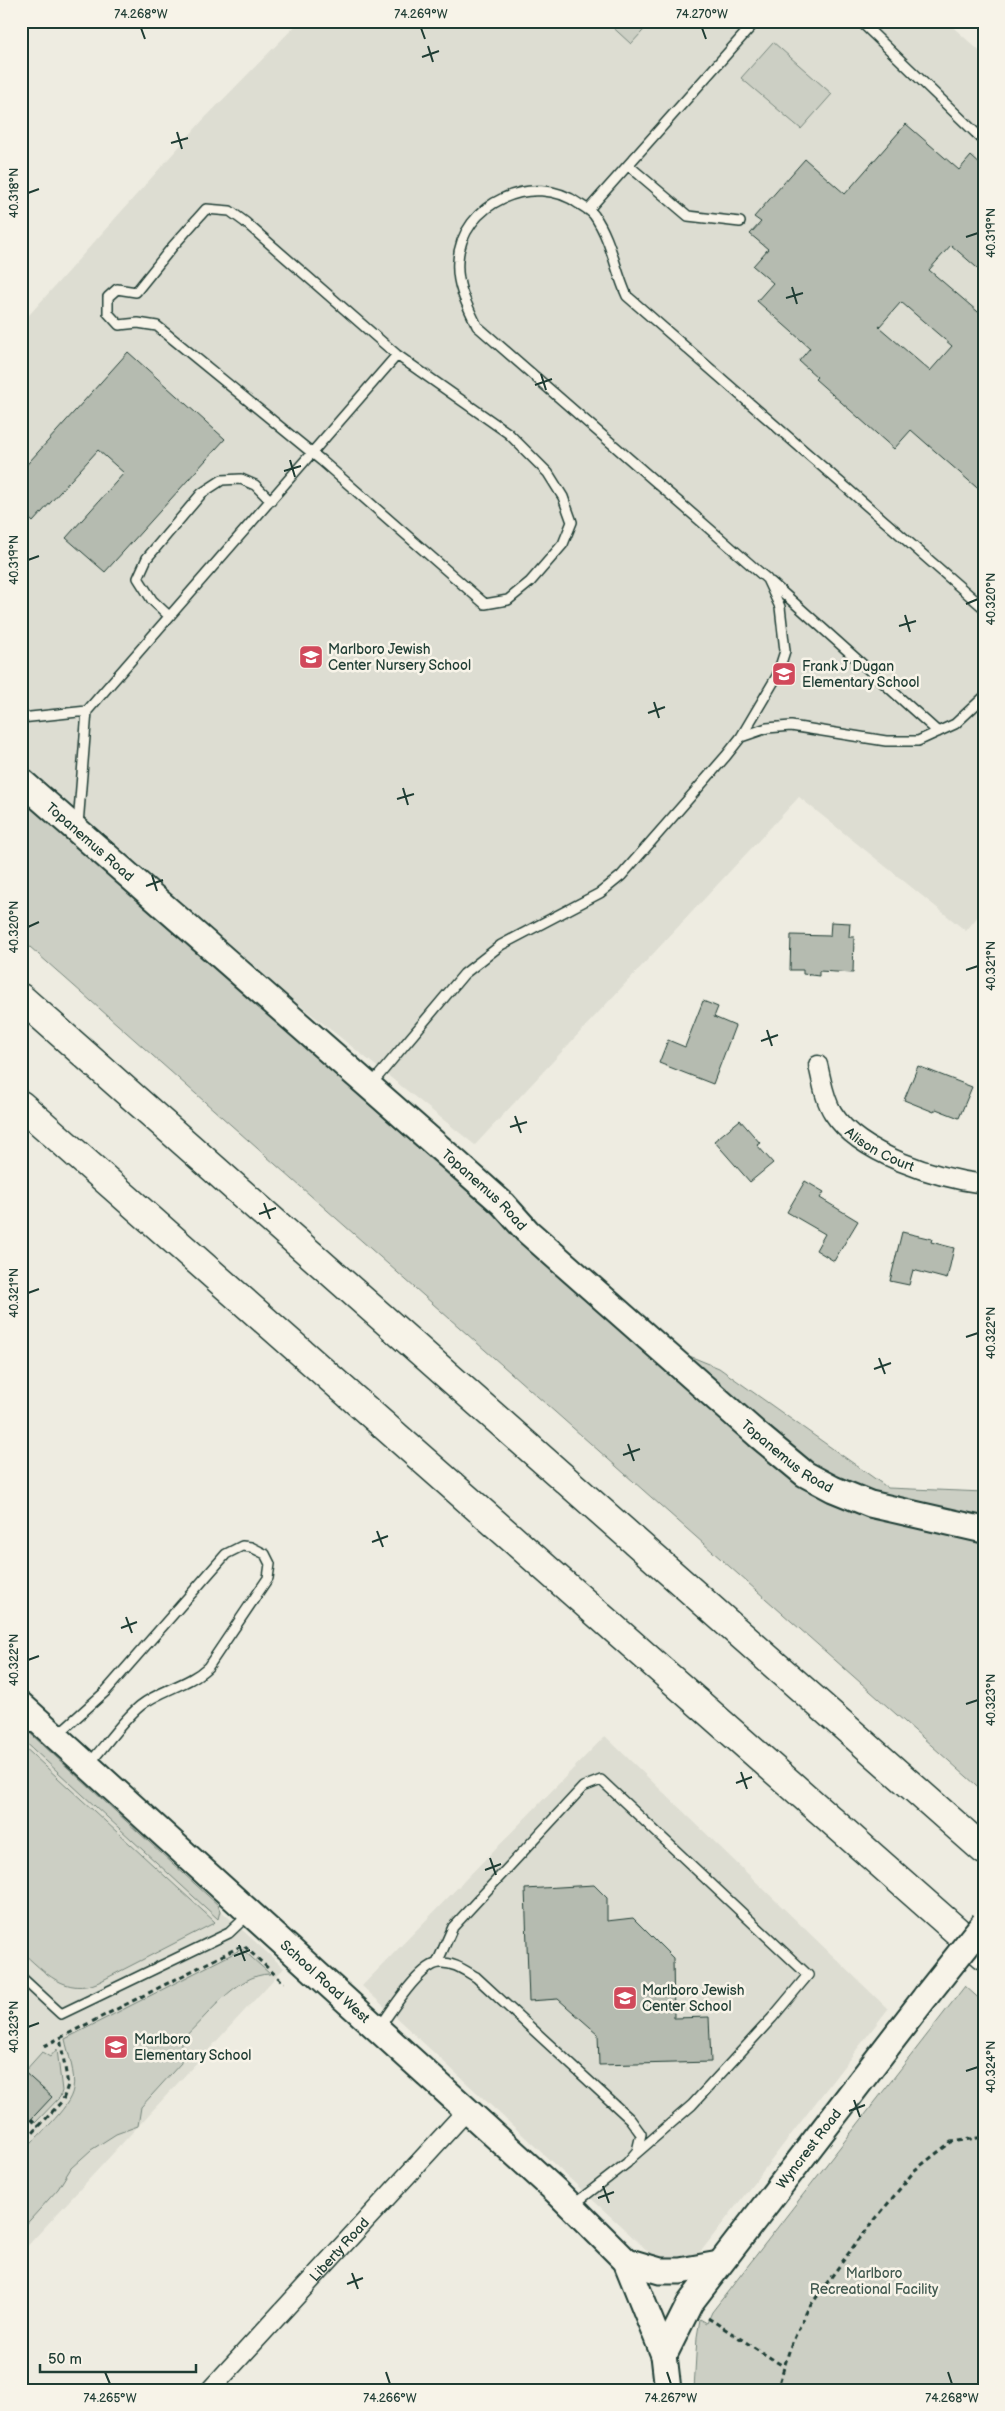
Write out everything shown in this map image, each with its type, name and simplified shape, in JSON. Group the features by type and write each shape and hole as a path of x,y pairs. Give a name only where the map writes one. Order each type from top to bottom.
{"highway":[{"path":"21,998 984,1850"},
{"path":"21,1105 984,1955"}],"street":[{"name":"Topanemus Road","path":"21,781 503,1204 542,1244 758,1435 805,1474 833,1489 870,1504 984,1530"},
{"name":"Alison Court","path":"818,1065 827,1100 833,1112 840,1123 859,1140 921,1170 984,1184"},
{"name":"School Road West","path":"21,1705 250,1914 468,2109 571,2206 626,2261 664,2355"},
{"name":"Wyncrest Road","path":"664,2355 690,2303 984,1923"},
{"name":"Liberty Road","path":"210,2390 468,2109"},
{"name":"School Road West","path":"626,2261 660,2271 680,2271 719,2264"},
{"path":"664,2355 668,2390"}],"lane":[{"path":"588,210 756,21"},
{"path":"860,21 984,141"},
{"path":"628,165 688,216 740,222"},
{"path":"938,732 767,579 477,326 462,296 458,261 464,234 484,208 510,194 542,189 570,197 594,214 608,241 616,273 626,296 984,608"},
{"path":"206,209 230,211 397,355 508,433 548,473 562,497 572,522 563,544 535,577 508,600 485,604 312,453 157,326 138,322 119,325 108,313 108,297 117,289 136,292 206,209"},
{"path":"77,830 87,711 397,355"},
{"path":"169,616 152,600 138,578 147,558 202,493 222,480 241,478 255,485 271,501"},
{"path":"370,1087 464,974 501,945 600,893 621,876 741,737 777,676 785,651 780,607 767,579"},
{"path":"741,737 767,728 791,726 886,741 918,741 954,724 984,697"},
{"path":"21,718 87,711"},
{"path":"56,1736 105,1692 226,1554 242,1546 251,1547 266,1554 270,1564 268,1578 208,1667 196,1678 156,1696 140,1707 88,1765"},
{"path":"378,2029 419,1974 437,1963 453,1927 583,1787 601,1780 808,1975 772,2018 692,2105 571,2206"},
{"path":"21,1977 61,2014 228,1933 250,1914"},
{"path":"437,1963 453,1964 476,1977 630,2119 640,2134 638,2151 632,2157"}],"path":[{"path":"44,2046 242,1945 284,1983"},
{"path":"21,2146 63,2100 68,2085 60,2038"},
{"path":"31,2119 39,2126"},
{"path":"777,2390 791,2345 808,2309 915,2170 951,2142 984,2137"},
{"path":"704,2314 784,2366"}],"shaded area":[{"path":"300,21 946,21 984,55 984,909 966,931 799,797 475,1145 291,998 21,761 21,324 203,120"},
{"name":"Marlboro Elementary School","path":"21,1728 284,1968 21,2253"},
{"name":"Marlboro Jewish Center School","path":"605,1736 888,2009 702,2250 694,2257 662,2261 651,2254 362,1986"}],"green space":[{"path":"606,21 652,21 631,44"},
{"path":"773,42 832,94 801,129 741,78"},
{"path":"21,797 623,1329 719,1368 888,1488 984,1492 984,1792 21,939"},
{"path":"21,1725 218,1905 220,1911 218,1919 21,1738"},
{"path":"21,1744 215,1922 99,1982 87,1986 76,1986 56,1980 21,1951"},
{"path":"242,1949 270,1974 257,1976 233,1989 181,2040 181,2063 141,2107 138,2126 116,2134 91,2150 71,2168 58,2189 21,2230 21,2153 59,2114 66,2105 73,2089 73,2071 65,2039"},
{"name":"Marlboro Recreational Facility","path":"965,1986 984,2003 984,2390 694,2390 700,2319 707,2323 712,2312"},
{"path":"57,2049 62,2091 60,2097 36,2122 32,2118 51,2097 24,2072 42,2052 50,2057"}],"building":[{"path":"906,124 959,170 971,156 984,168 984,274 951,245 929,270 984,317 984,494 911,430 894,449 815,379 817,377 799,361 810,348 757,301 773,283 753,266 768,249 750,234 761,222 754,217 805,159 845,194","holes":["901,302 952,346 930,371 879,327"]},
{"path":"128,352 225,439 105,572 66,538 124,473 98,450 33,522 21,511 21,471"},
{"path":"831,922 850,923 849,937 854,937 853,973 819,971 819,976 803,974 803,970 790,970 791,935 830,936"},
{"path":"703,1001 718,1007 714,1017 735,1026 713,1084 659,1063 668,1040 685,1047"},
{"path":"918,1066 972,1087 959,1118 936,1109 934,1112 904,1100"},
{"path":"740,1120 760,1143 757,1145 773,1163 750,1182 714,1141"},
{"path":"805,1181 824,1192 820,1198 858,1221 834,1261 816,1250 825,1234 787,1212"},
{"path":"902,1232 932,1239 931,1242 954,1248 947,1279 913,1270 909,1285 890,1281"},
{"name":"Marlboro Jewish Center School","path":"594,1885 607,1898 607,1921 633,1918 673,1958 674,2018 709,2017 711,2062 599,2065 598,2034 558,1999 529,2001 525,1889"},
{"path":"21,2069 52,2097 21,2130"}],"place":[{"name":"Marlboro Jewish Center Nursery School","path":"311,657"},
{"name":"Frank J Dugan Elementary School","path":"784,674"},
{"name":"Marlboro Jewish Center School","path":"625,1998"},
{"name":"Marlboro Elementary School","path":"116,2047"}]}
